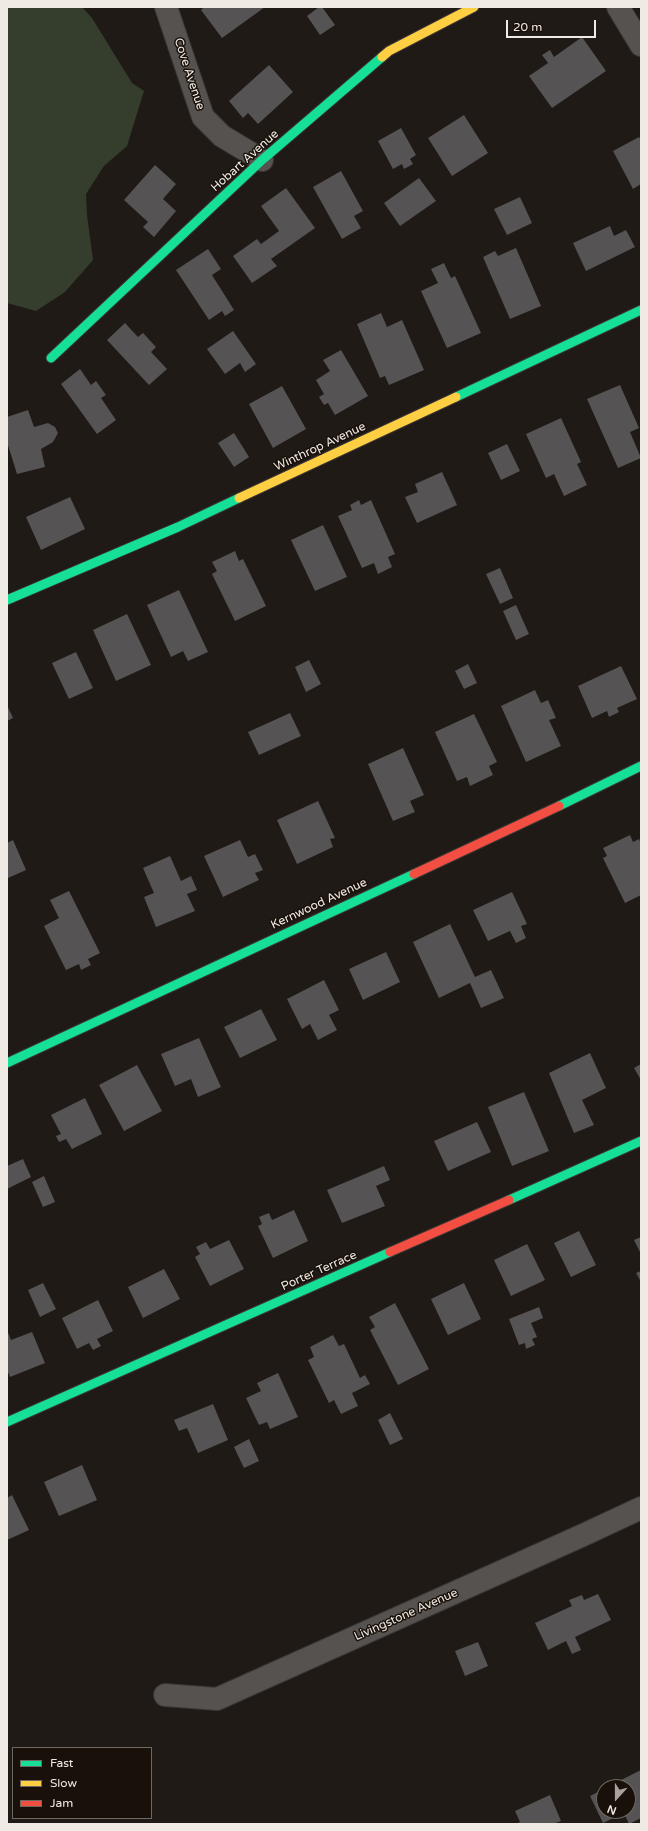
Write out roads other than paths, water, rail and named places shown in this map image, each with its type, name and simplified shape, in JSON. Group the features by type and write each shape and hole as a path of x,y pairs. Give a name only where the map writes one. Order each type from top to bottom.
{"street":[{"name":"Cove Avenue","path":"166,7 203,117 222,136 262,160"},
{"name":"Hobart Avenue","path":"51,358 262,160 389,51 474,7"},
{"path":"618,7 641,45"},
{"name":"Winthrop Avenue","path":"7,600 178,527 641,310"},
{"name":"Kernwood Avenue","path":"7,1063 517,826 641,766"},
{"name":"Porter Terrace","path":"7,1422 641,1141"},
{"name":"Livingstone Avenue","path":"165,1695 217,1699 641,1508"}]}
